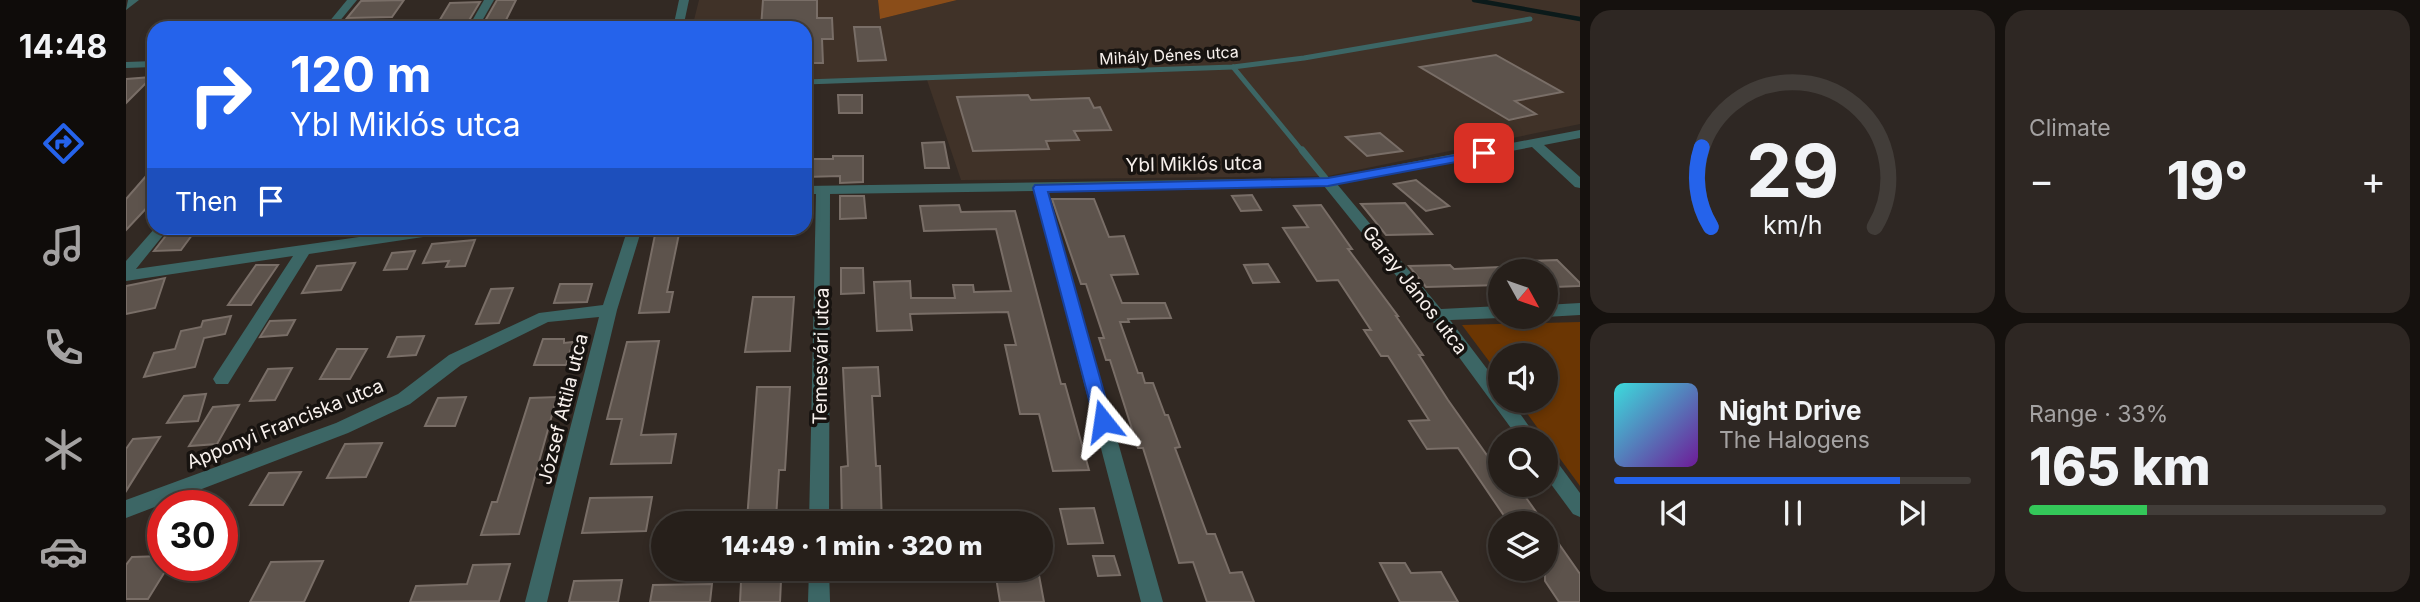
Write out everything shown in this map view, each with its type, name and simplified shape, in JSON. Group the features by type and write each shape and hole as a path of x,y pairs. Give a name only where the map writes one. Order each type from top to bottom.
{"street":[{"path":"126,7 134,0"},
{"path":"335,21 352,0"},
{"path":"477,21 489,0"},
{"path":"680,21 684,0"},
{"path":"126,75 132,65"},
{"name":"Ybl Miklós utca","path":"812,190 1328,182 1580,134"},
{"path":"1536,144 1580,184"},
{"name":"Garay János utca","path":"1328,182 1437,315 1488,384"},
{"path":"1040,188 1152,602"},
{"name":"Temesvári utca","path":"819,511 823,190"},
{"path":"126,273 156,235"},
{"path":"350,243 355,235"},
{"path":"126,273 403,235"},
{"name":"József Attila utca","path":"536,602 609,310 633,235"},
{"path":"222,379 305,249"},
{"path":"1558,310 1580,309"},
{"name":"Apponyi Franciska utca","path":"126,509 342,428 404,398 454,360 545,317 609,310"},
{"path":"1437,315 1488,313"},
{"path":"1558,478 1580,508"},
{"path":"818,602 819,581"}],"lane":[{"name":"Mihály Dénes utca","path":"812,82 1233,67 1304,58 1530,19"},
{"path":"1233,67 1328,182"}],"shaded area":[{"path":"699,0 878,0 880,19 957,0 1580,0 1580,124 1328,176 961,180 927,80 812,84 812,21 694,21"},
{"path":"878,0 957,0 880,19"},
{"path":"1580,322 1580,486 1558,456 1558,427 1537,427 1527,413 1558,413 1558,343 1488,343 1488,360 1462,325 1488,324 1488,329 1558,329 1558,323"}],"building":[{"path":"404,0 392,17 347,18 361,1"},
{"path":"497,0 516,0 506,20 485,21"},
{"path":"763,0 817,0 817,18 832,18 833,39 822,39 823,63 812,63 812,21 762,21"},
{"path":"480,2 469,21 439,21 450,3"},
{"path":"854,27 880,27 886,60 858,61"},
{"path":"1496,55 1562,92 1515,101 1536,114 1509,120 1420,67"},
{"path":"147,77 147,82 126,103 126,79"},
{"path":"838,95 862,95 862,113 839,113"},
{"path":"1028,95 1031,100 1089,98 1094,108 1100,107 1111,130 1074,131 1079,140 1046,141 1049,149 973,151 957,97"},
{"path":"1380,133 1402,151 1367,156 1346,137"},
{"path":"944,142 949,168 925,168 922,143"},
{"path":"833,156 863,156 863,182 840,183 840,176 812,177 812,159 833,159"},
{"path":"147,175 147,208 126,230 126,199"},
{"path":"1416,180 1449,206 1426,211 1394,184"},
{"path":"1252,195 1261,210 1241,211 1232,196"},
{"path":"840,196 864,196 866,218 840,219"},
{"path":"1052,199 1094,199 1109,237 1124,236 1138,274 1111,275 1122,303 1165,303 1171,318 1128,319 1129,322 1120,322 1138,373 1142,373 1145,383 1153,383 1165,415 1168,415 1180,447 1175,448 1207,534 1215,534 1230,573 1242,572 1254,602 1207,602 1193,562 1179,563 1143,448 1138,448 1110,360 1106,360 1099,338 1104,338 1086,284 1081,284"},
{"path":"1405,203 1432,234 1386,235 1361,204"},
{"path":"959,205 961,212 1015,211 1061,384 1065,384 1089,470 1053,471 1039,414 1020,414 1005,345 1016,345 1008,312 910,314 912,330 877,331 874,282 910,281 911,298 955,298 953,285 973,285 974,292 1011,291 996,229 924,231 920,206"},
{"path":"1321,205 1352,249 1348,249 1398,316 1423,355 1419,355 1488,457 1488,492 1458,448 1427,449 1409,421 1429,420 1388,356 1381,356 1364,330 1371,330 1338,280 1317,281 1283,228 1308,227 1294,206"},
{"path":"166,235 192,235 181,250 154,251"},
{"path":"655,235 679,235 667,292 673,292 669,312 639,313"},
{"path":"475,240 465,266 446,267 449,261 423,263 432,244"},
{"path":"415,251 407,269 384,270 392,253"},
{"path":"1558,261 1580,283 1580,286 1558,287"},
{"path":"355,263 341,290 302,293 317,266"},
{"path":"1268,264 1279,282 1253,283 1244,265"},
{"path":"256,265 278,265 251,305 228,305"},
{"path":"1450,265 1454,269 1488,268 1488,285 1426,287 1409,266"},
{"path":"841,268 863,268 864,293 841,294"},
{"path":"165,278 155,308 126,314 126,286"},
{"path":"560,284 592,284 587,302 554,303"},
{"path":"513,288 499,323 476,324 491,289"},
{"path":"753,297 794,297 790,351 745,352"},
{"path":"231,316 225,334 204,338 195,367 144,377 154,353 175,349 181,331 201,327 203,321"},
{"path":"295,320 287,335 260,337 270,321"},
{"path":"424,336 416,355 388,357 397,337"},
{"path":"543,339 573,342 566,365 534,365"},
{"path":"659,341 641,435 676,434 671,463 611,464 622,419 607,419 627,342"},
{"path":"337,349 367,349 350,379 320,379"},
{"path":"878,367 880,396 872,396 876,466 880,466 882,511 842,511 841,467 848,466 843,368"},
{"path":"292,368 275,400 250,401 268,369"},
{"path":"757,387 790,387 785,470 779,470 776,511 748,511"},
{"path":"206,394 198,421 167,423 184,396"},
{"path":"466,397 455,426 425,426 438,398"},
{"path":"557,397 519,534 481,535 492,502 497,502 530,398"},
{"path":"239,405 217,444 189,446 213,407"},
{"path":"160,437 126,491 126,449 133,439"},
{"path":"382,443 366,477 327,478 345,444"},
{"path":"301,472 283,505 250,505 269,473"},
{"path":"652,497 646,531 582,533 590,498"},
{"path":"1491,497 1526,497 1535,511 1501,511"},
{"path":"1094,508 1103,543 1068,544 1060,509"},
{"path":"1558,543 1580,574 1580,602 1559,602 1545,581 1558,581"},
{"path":"1093,556 1114,556 1120,575 1098,576"},
{"path":"132,557 147,557 147,581 159,581 148,599 126,599 126,565"},
{"path":"323,561 304,602 250,602 271,562"},
{"path":"1380,563 1405,563 1411,573 1441,572 1458,602 1400,602"},
{"path":"510,564 499,601 410,602 416,586 467,584 473,565"},
{"path":"622,580 618,602 569,602 574,581"},
{"path":"781,581 780,602 740,602 741,582"},
{"path":"997,581 1040,581 1044,602 1000,602"},
{"path":"712,584 710,602 650,602 653,585"}],"waterway":[{"path":"1474,0 1580,19"}],"route":[{"path":"1103,421 1040,188 1328,182 1484,153"}]}
